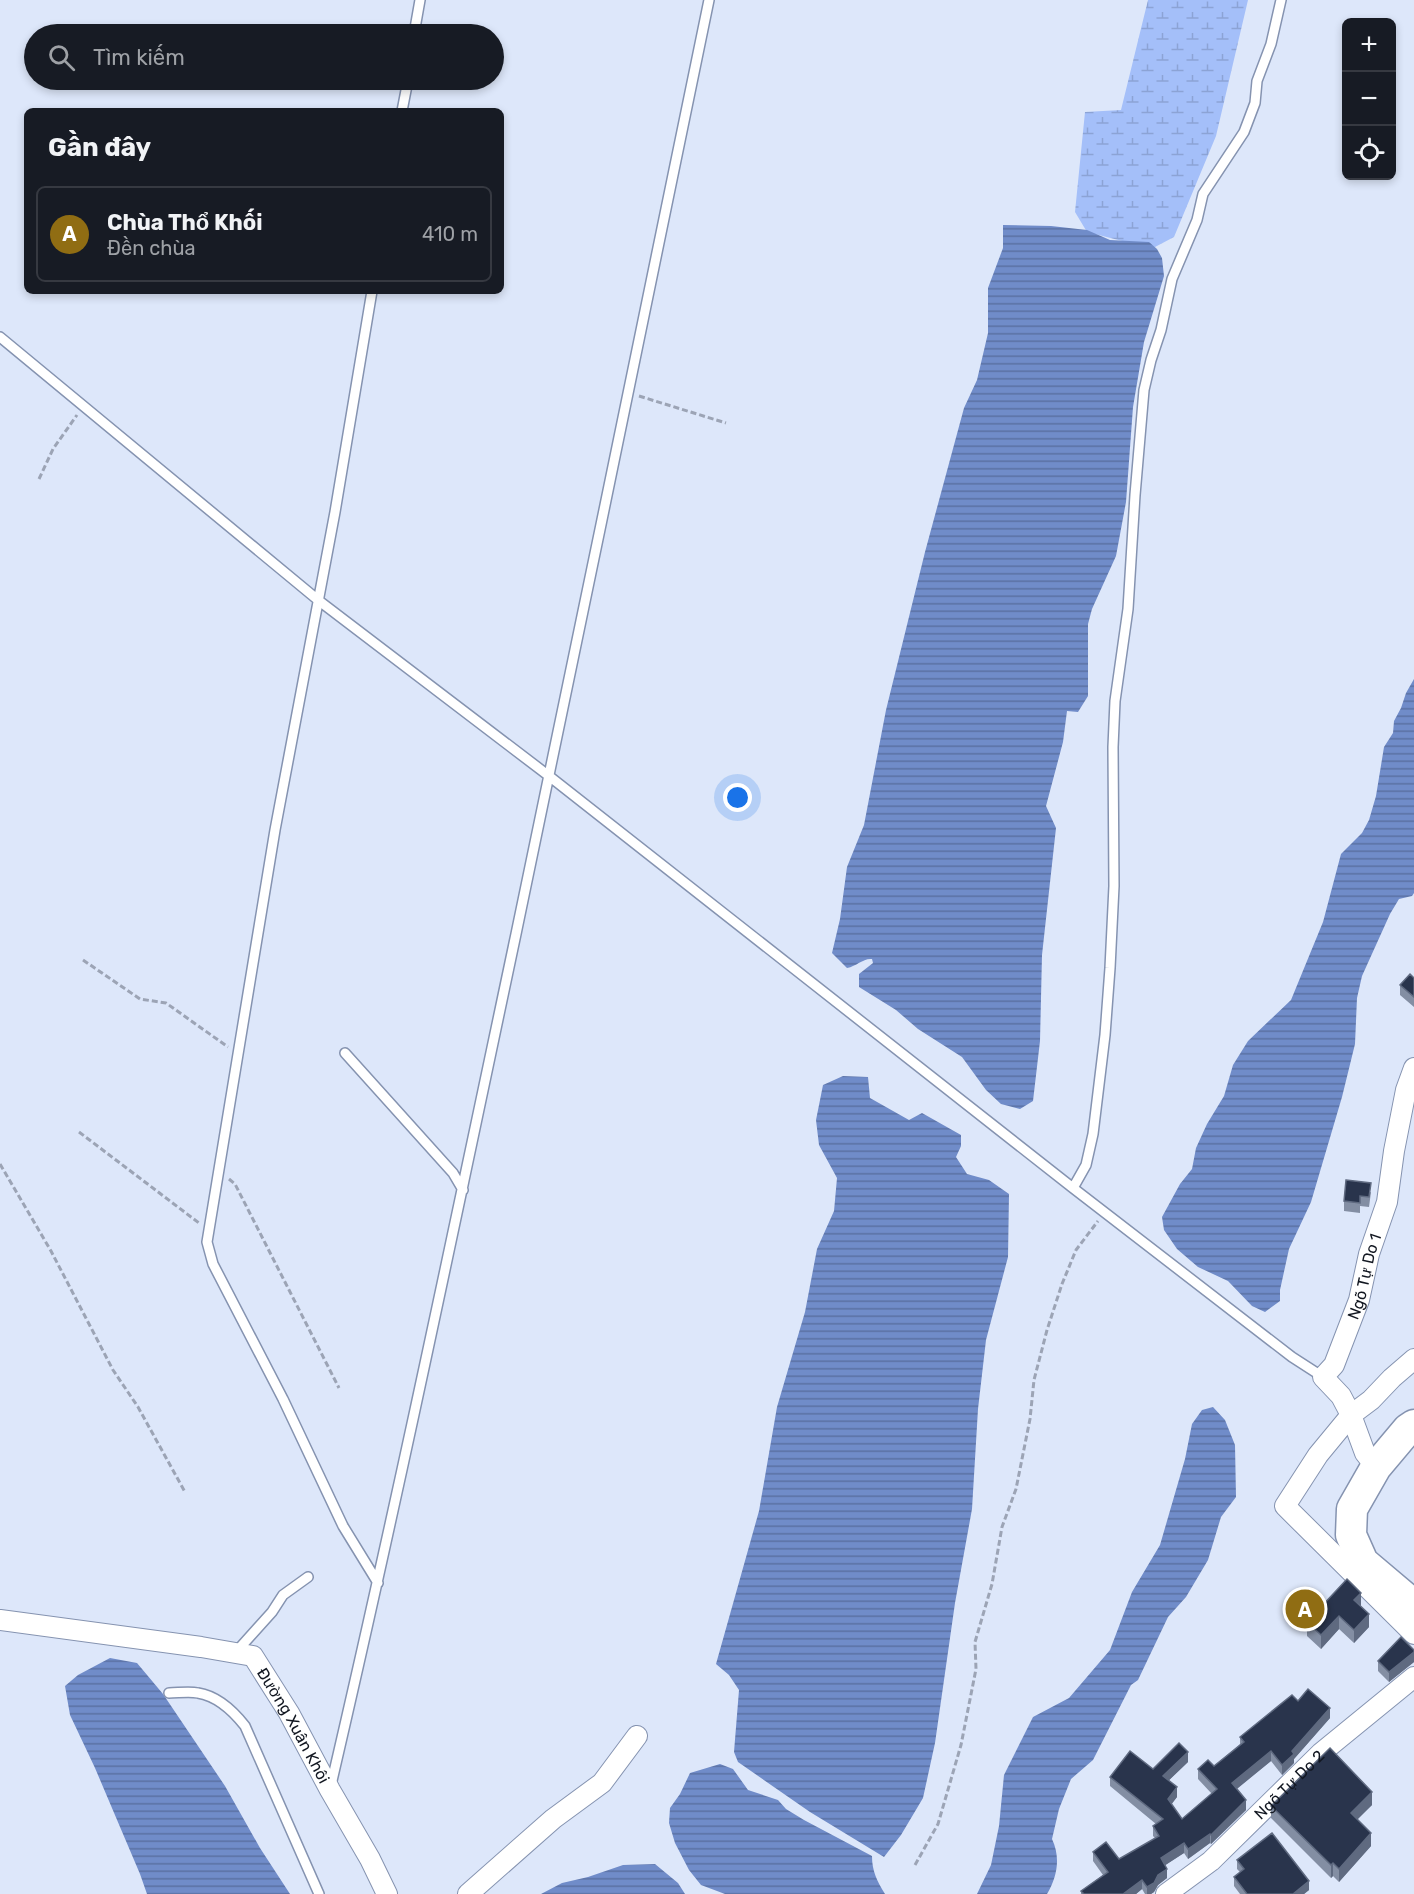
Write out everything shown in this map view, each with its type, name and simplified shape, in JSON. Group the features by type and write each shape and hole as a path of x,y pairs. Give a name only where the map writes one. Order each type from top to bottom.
{"main road":[{"path":"1414,1425 1376,1467 1352,1509 1351,1535 1363,1562 1414,1605"}],"street":[{"name":"Ngõ Tự Do 1","path":"1323,1377 1334,1365 1359,1300 1370,1254 1387,1202 1406,1090 1414,1068"},
{"path":"1414,1359 1371,1400 1351,1415 1318,1455 1285,1506 1414,1635"},
{"path":"1323,1377 1341,1396 1351,1415 1365,1453 1376,1467"},
{"name":"Đường Xuân Khôi","path":"0,1620 253,1656 289,1713 387,1894"},
{"name":"Ngõ Tự Do 2","path":"1166,1894 1211,1862 1322,1753 1414,1677"},
{"path":"468,1894 553,1819 602,1784 637,1736"}],"lane":[{"path":"416,24 420,0"},
{"path":"330,1790 378,1583 463,1190 709,0"},
{"path":"1073,1188 1086,1165 1093,1134 1105,1035 1114,886 1115,701 1128,609 1144,390 1161,330 1172,279 1197,220 1203,194 1244,132 1255,103 1257,81 1271,44 1281,0"},
{"path":"403,108 406,90"},
{"path":"371,294 275,830 240,1054 207,1242 213,1264 283,1400 343,1526 378,1583"},
{"path":"0,337 318,600 549,776 1105,1213 1292,1357 1323,1377"},
{"path":"345,1053 453,1173 463,1190"},
{"path":"236,1652 247,1642 283,1595 308,1577"},
{"path":"169,1694 199,1693 218,1701 235,1713 245,1726 319,1894"}],"path":[{"path":"629,393 726,423"},
{"path":"39,479 53,448 83,406"},
{"path":"83,960 140,999 166,1003 240,1054"},
{"path":"79,1132 210,1231"},
{"path":"0,1164 51,1251 112,1370 138,1407 185,1492"},
{"path":"220,1173 235,1184 339,1388"},
{"path":"915,1865 938,1824 961,1745 976,1669 975,1642 992,1584 1002,1527 1016,1489 1030,1419 1034,1380 1047,1330 1076,1250 1105,1213"}],"green space":[{"path":"1148,0 1248,0 1216,136 1174,237 1155,247 1087,232 1075,212 1085,112 1121,110"}],"shaded area":[{"path":"1003,225 1051,226 1087,230 1110,240 1149,242 1162,258 1164,276 1144,342 1133,407 1126,502 1116,556 1092,609 1088,624 1088,696 1078,712 1067,711 1063,742 1046,806 1056,828 1042,955 1040,1041 1033,1101 1020,1109 1001,1104 986,1090 962,1057 859,987 859,974 873,963 872,959 847,968 832,953 840,919 847,867 864,825 886,710 925,552 964,408 977,380 988,333 988,288 1003,248"},
{"path":"1414,679 1414,893 1412,896 1399,899 1362,976 1357,998 1355,1044 1342,1097 1311,1202 1289,1249 1280,1290 1280,1301 1265,1312 1252,1306 1228,1281 1198,1267 1177,1249 1164,1230 1162,1217 1180,1184 1192,1169 1196,1148 1224,1096 1233,1065 1248,1041 1291,1000 1323,922 1341,854 1362,833 1369,820 1376,796 1384,747 1393,733 1394,721"},
{"path":"843,1076 868,1077 870,1098 909,1120 922,1113 961,1135 961,1146 956,1157 967,1174 989,1180 1009,1194 1008,1257 986,1340 978,1409 972,1509 955,1603 935,1743 923,1798 901,1835 884,1857 810,1812 738,1762 734,1752 739,1690 729,1675 716,1664 759,1511 777,1407 805,1312 817,1249 834,1211 837,1178 819,1145 816,1120 823,1085"},
{"path":"1213,1407 1225,1420 1235,1445 1236,1497 1221,1517 1208,1560 1186,1597 1168,1617 1138,1680 1131,1685 1093,1760 1071,1779 1059,1809 1052,1839 1057,1860 1050,1888 1047,1894 977,1894 991,1865 999,1826 1004,1775 1033,1717 1069,1698 1110,1650 1132,1592 1160,1545 1185,1459 1192,1424 1202,1410"},
{"path":"110,1658 137,1663 163,1694 225,1786 260,1848 290,1894 147,1894 95,1768 70,1715 65,1686 78,1675"},
{"path":"720,1764 733,1769 748,1790 778,1800 786,1809 804,1820 872,1856 876,1876 885,1894 725,1894 701,1885 689,1870 675,1843 669,1823 670,1808 690,1773"},
{"path":"655,1864 678,1883 685,1894 541,1894 562,1883 623,1865"}],"building":[{"path":"1410,974 1414,978 1414,997 1400,985"},
{"path":"1346,1180 1371,1183 1369,1197 1360,1196 1360,1203 1344,1201"},
{"path":"1347,1579 1361,1593 1354,1600 1369,1614 1354,1630 1339,1616 1321,1635 1307,1622"},
{"path":"1401,1637 1414,1652 1389,1672 1378,1661"},
{"path":"1308,1689 1330,1708 1292,1751 1294,1754 1282,1765 1271,1751 1232,1783 1246,1800 1211,1835 1188,1849 1184,1843 1161,1858 1167,1869 1147,1887 1142,1880 1123,1894 1084,1894 1081,1891 1108,1872 1093,1852 1106,1842 1119,1859 1159,1836 1153,1826 1163,1819 1110,1777 1130,1751 1153,1769 1179,1743 1188,1752 1163,1776 1177,1787 1168,1799 1182,1819 1217,1789 1198,1769 1208,1760 1214,1766 1244,1742 1240,1737 1292,1695 1298,1701"},
{"path":"1330,1748 1372,1792 1351,1813 1371,1833 1339,1869 1333,1863 1331,1865 1271,1806"},
{"path":"1272,1833 1309,1881 1293,1894 1247,1894 1234,1877 1244,1869 1237,1860"}],"place":[{"name":"Chùa Thổ Khối","path":"1305,1609"}]}
